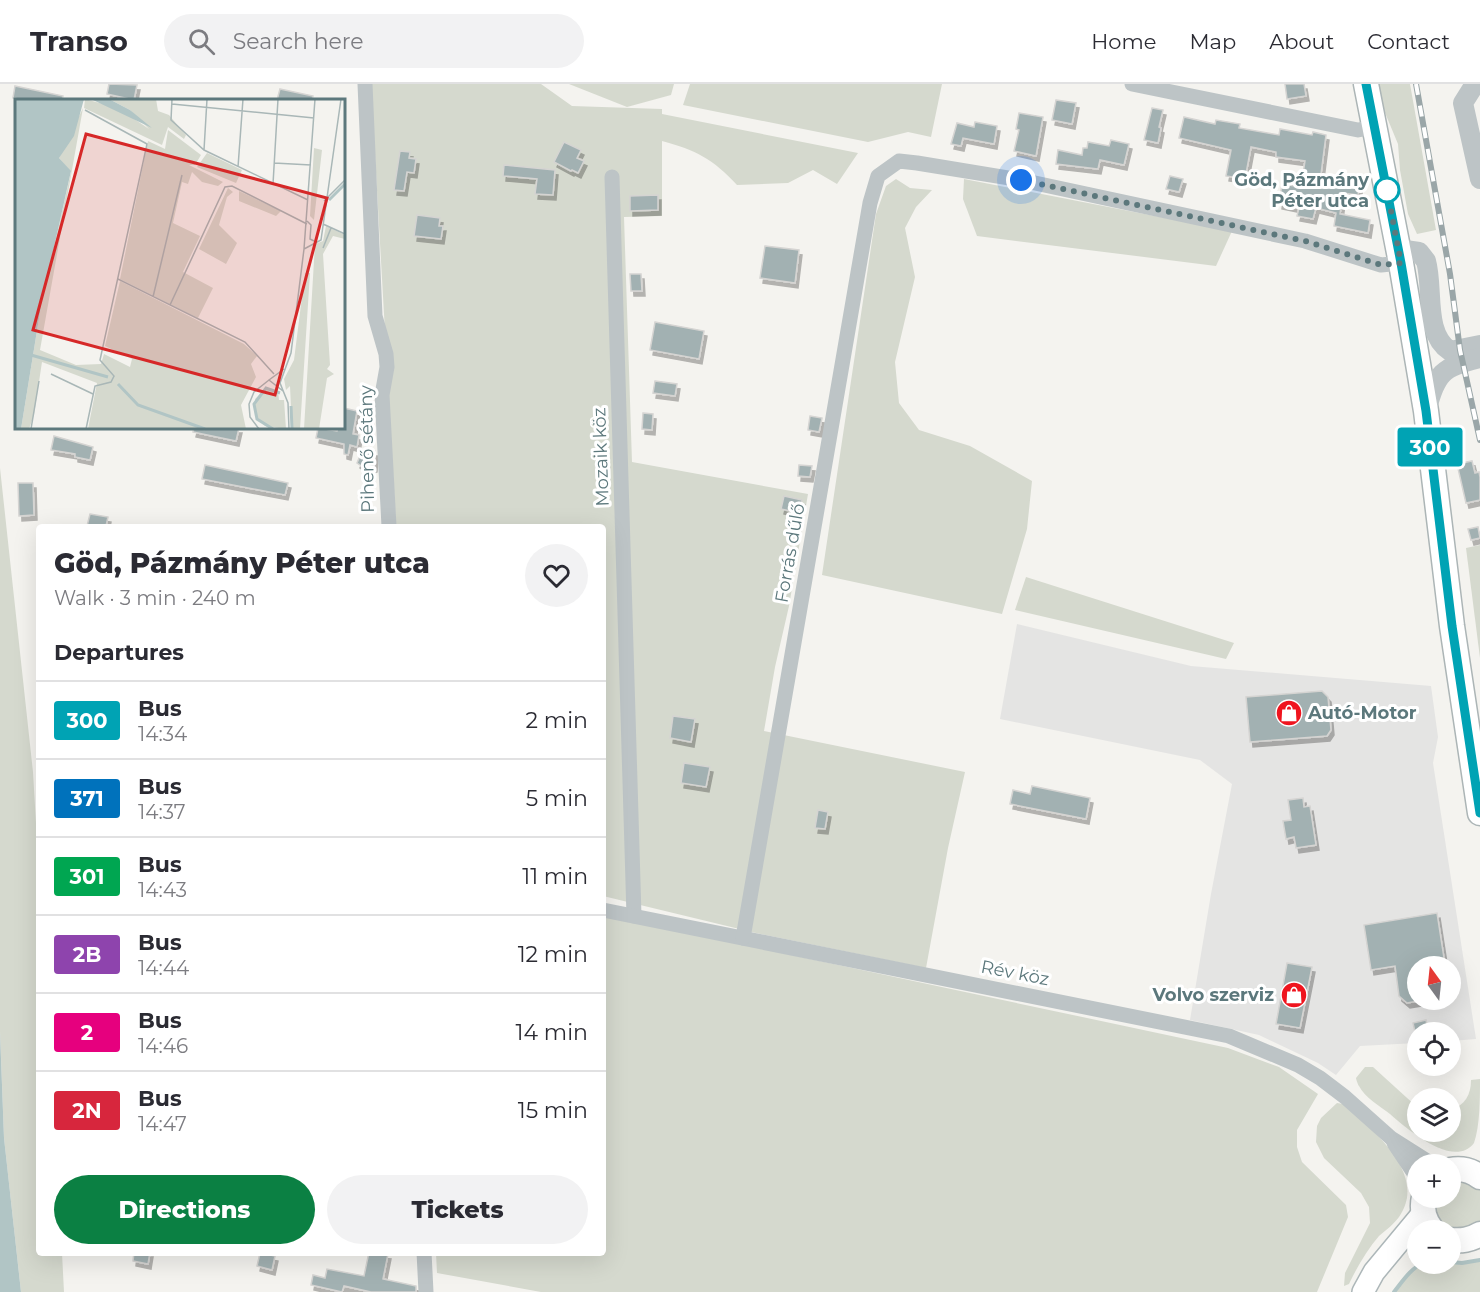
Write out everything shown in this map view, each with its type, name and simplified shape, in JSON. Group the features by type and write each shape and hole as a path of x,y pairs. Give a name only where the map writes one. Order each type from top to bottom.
{"main road":[{"path":"1366,84 1426,411 1452,626 1480,813"},
{"path":"1464,1172 1480,1153"},
{"path":"1363,1292 1374,1272 1426,1213"},
{"path":"1392,1252 1407,1247"}],"street":[{"name":"Pihenő sétány","path":"365,84 375,316 386,354 387,367 382,395 389,524"},
{"path":"1475,84 1462,94 1480,179"},
{"path":"1141,85 1358,130 1374,127"},
{"name":"Forrás dűlő","path":"743,938 870,203 878,176 899,161 917,163 1021,180 1294,238 1381,265 1399,256"},
{"name":"Mozaik köz","path":"612,177 634,916"},
{"path":"1399,256 1419,252 1426,261 1435,333 1441,345 1450,351 1480,345"},
{"path":"1426,411 1432,390 1443,371 1452,365 1480,358"},
{"name":"Rév köz","path":"606,911 1229,1036 1315,1075 1346,1097 1391,1138 1416,1154"},
{"name":"Rév köz","path":"1391,1138 1407,1162"},
{"path":"424,1256 426,1292"}],"shaded area":[{"path":"371,84 541,84 572,106 662,109 662,114 858,153 837,184 813,170 788,183 737,185 712,162 685,148 662,141 662,216 624,217 632,462 808,494 764,731 965,772 948,848 926,968 756,933 606,897 606,524 396,524"},
{"path":"569,84 674,84 671,95 627,107"},
{"path":"690,84 942,84 931,137 908,132 868,142 683,105"},
{"path":"1377,84 1410,84 1436,230 1417,234 1408,214 1398,144 1381,103"},
{"path":"896,179 910,188 932,190 916,207 905,228 915,277 895,362 899,403 919,430 970,446 1032,481 1027,529 1002,614 822,575 876,214 886,186"},
{"path":"964,179 1232,231 1216,266 977,236 963,199"},
{"path":"0,468 33,772 36,823 36,1256 62,1256 64,1292 21,1292 4,1138 0,1031"},
{"path":"1480,545 1480,658 1466,548"},
{"path":"1026,577 1234,643 1226,659 1015,610"},
{"path":"1017,624 1191,666 1431,686 1438,737 1433,763 1476,1039 1461,1040 1461,1022 1407,1022 1407,1044 1360,1046 1336,1075 1318,1063 1259,1035 1190,1020 1232,784 1200,760 1000,719"},
{"path":"606,916 1228,1048 1279,1067 1318,1094 1297,1130 1297,1147 1302,1162 1346,1205 1348,1217 1317,1292 541,1292 437,1273 436,1256 606,1256"},
{"path":"0,1032 4,1138 21,1292 0,1292"},
{"path":"1365,1067 1373,1067 1407,1098 1407,1128 1365,1094 1356,1078"},
{"path":"1480,1079 1479,1121 1474,1143 1465,1150 1455,1152 1427,1142 1461,1142 1461,1104 1470,1090 1471,1080"},
{"path":"1337,1103 1343,1104 1381,1139 1393,1154 1402,1169 1407,1185 1406,1201 1399,1217 1375,1241 1362,1259 1349,1284 1344,1286 1345,1273 1370,1223 1369,1207 1361,1193 1324,1158 1316,1142 1317,1126 1321,1118"},
{"path":"1461,1179 1480,1188 1480,1221 1474,1227 1461,1229 1461,1220 1436,1220 1434,1208 1461,1208"},
{"path":"1480,1260 1480,1292 1394,1292 1408,1274 1461,1274 1462,1263"}],"building":[{"path":"109,84 137,85 134,99 107,94"},
{"path":"1285,84 1304,84 1306,96 1287,99"},
{"path":"15,86 63,96 62,99 13,98"},
{"path":"280,89 313,96 312,99 277,99"},
{"path":"1056,100 1076,103 1072,124 1052,120"},
{"path":"1152,108 1163,110 1158,143 1144,140"},
{"path":"1019,113 1043,117 1036,156 1014,151 1019,130 1016,129"},
{"path":"1184,117 1215,124 1216,120 1240,124 1239,128 1279,135 1280,129 1312,135 1313,132 1326,135 1322,177 1360,183 1358,195 1343,193 1340,214 1370,220 1368,233 1334,226 1336,213 1316,208 1313,219 1297,216 1299,208 1279,204 1282,184 1301,187 1305,161 1276,157 1276,152 1251,147 1245,179 1226,176 1231,150 1179,138"},
{"path":"975,122 997,126 994,144 963,138 961,146 951,144 957,123 974,127"},
{"path":"1111,140 1129,144 1124,165 1100,160 1098,169 1056,164 1058,150 1082,155 1083,148 1087,148 1088,142 1109,146"},
{"path":"564,142 581,150 577,158 584,161 578,173 554,162"},
{"path":"400,151 410,152 409,158 416,159 414,173 407,172 404,191 394,190"},
{"path":"504,165 555,170 553,195 535,194 537,179 503,176"},
{"path":"1170,176 1183,179 1179,192 1166,189"},
{"path":"658,195 658,210 630,211 630,196"},
{"path":"417,215 440,218 439,226 443,226 441,239 414,236"},
{"path":"765,246 799,250 795,283 760,278"},
{"path":"630,274 641,274 642,291 631,291"},
{"path":"655,322 704,331 699,359 650,350"},
{"path":"655,381 677,384 675,396 653,393"},
{"path":"345,408 357,411 353,434 359,435 357,447 350,445 348,455 344,454 344,444 316,438 318,429 337,431 345,429"},
{"path":"643,413 653,414 652,430 642,429"},
{"path":"810,416 822,418 819,432 808,430"},
{"path":"194,429 239,429 236,441 193,432"},
{"path":"54,436 93,447 90,460 75,457 75,454 51,450"},
{"path":"362,451 375,451 374,467 366,469 357,463"},
{"path":"1472,461 1475,473 1479,472 1480,500 1466,503 1457,464"},
{"path":"205,465 288,483 285,495 202,479"},
{"path":"799,465 812,466 810,477 798,476"},
{"path":"18,483 33,483 34,515 19,516"},
{"path":"784,496 802,500 799,513 781,509"},
{"path":"90,514 108,517 106,524 88,524"},
{"path":"1478,527 1480,538 1471,540 1468,529"},
{"name":"Autó-Motor","path":"1322,691 1328,697 1331,730 1327,736 1250,742 1246,697"},
{"path":"673,716 695,719 691,742 670,738"},
{"path":"684,763 710,767 706,787 681,783"},
{"path":"1032,786 1090,798 1086,819 1010,804 1013,790 1030,794"},
{"path":"1303,798 1304,807 1310,806 1316,845 1296,848 1294,837 1286,839 1283,821 1291,820 1288,800"},
{"path":"818,810 828,812 825,829 815,828"},
{"path":"1437,913 1444,956 1407,956 1407,1003 1399,996 1395,966 1371,970 1364,925"},
{"name":"Volvo szerviz","path":"1287,963 1312,967 1300,1028 1276,1024"},
{"path":"134,1256 149,1256 148,1264 133,1261"},
{"path":"259,1256 275,1256 272,1270 257,1266"},
{"path":"368,1256 388,1256 383,1279 416,1286 416,1292 371,1292 344,1286 342,1292 311,1285 313,1275 325,1278 327,1269 364,1276"}],"waterway":[{"path":"1461,1263 1480,1260"},
{"path":"1394,1292 1409,1274"}],"railway":[{"path":"1416,84 1450,274 1460,350 1480,440"}],"bus line":[{"name":"300","path":"1366,84 1401,263 1426,411 1452,626 1480,813"}],"place":[{"name":"Göd, Pázmány Péter utca","path":"1387,190"},
{"name":"Autó-Motor","path":"1289,713"},
{"name":"Volvo szerviz","path":"1294,995"}],"route":[{"path":"1021,180 1305,241 1381,265 1401,263 1387,190"}]}
